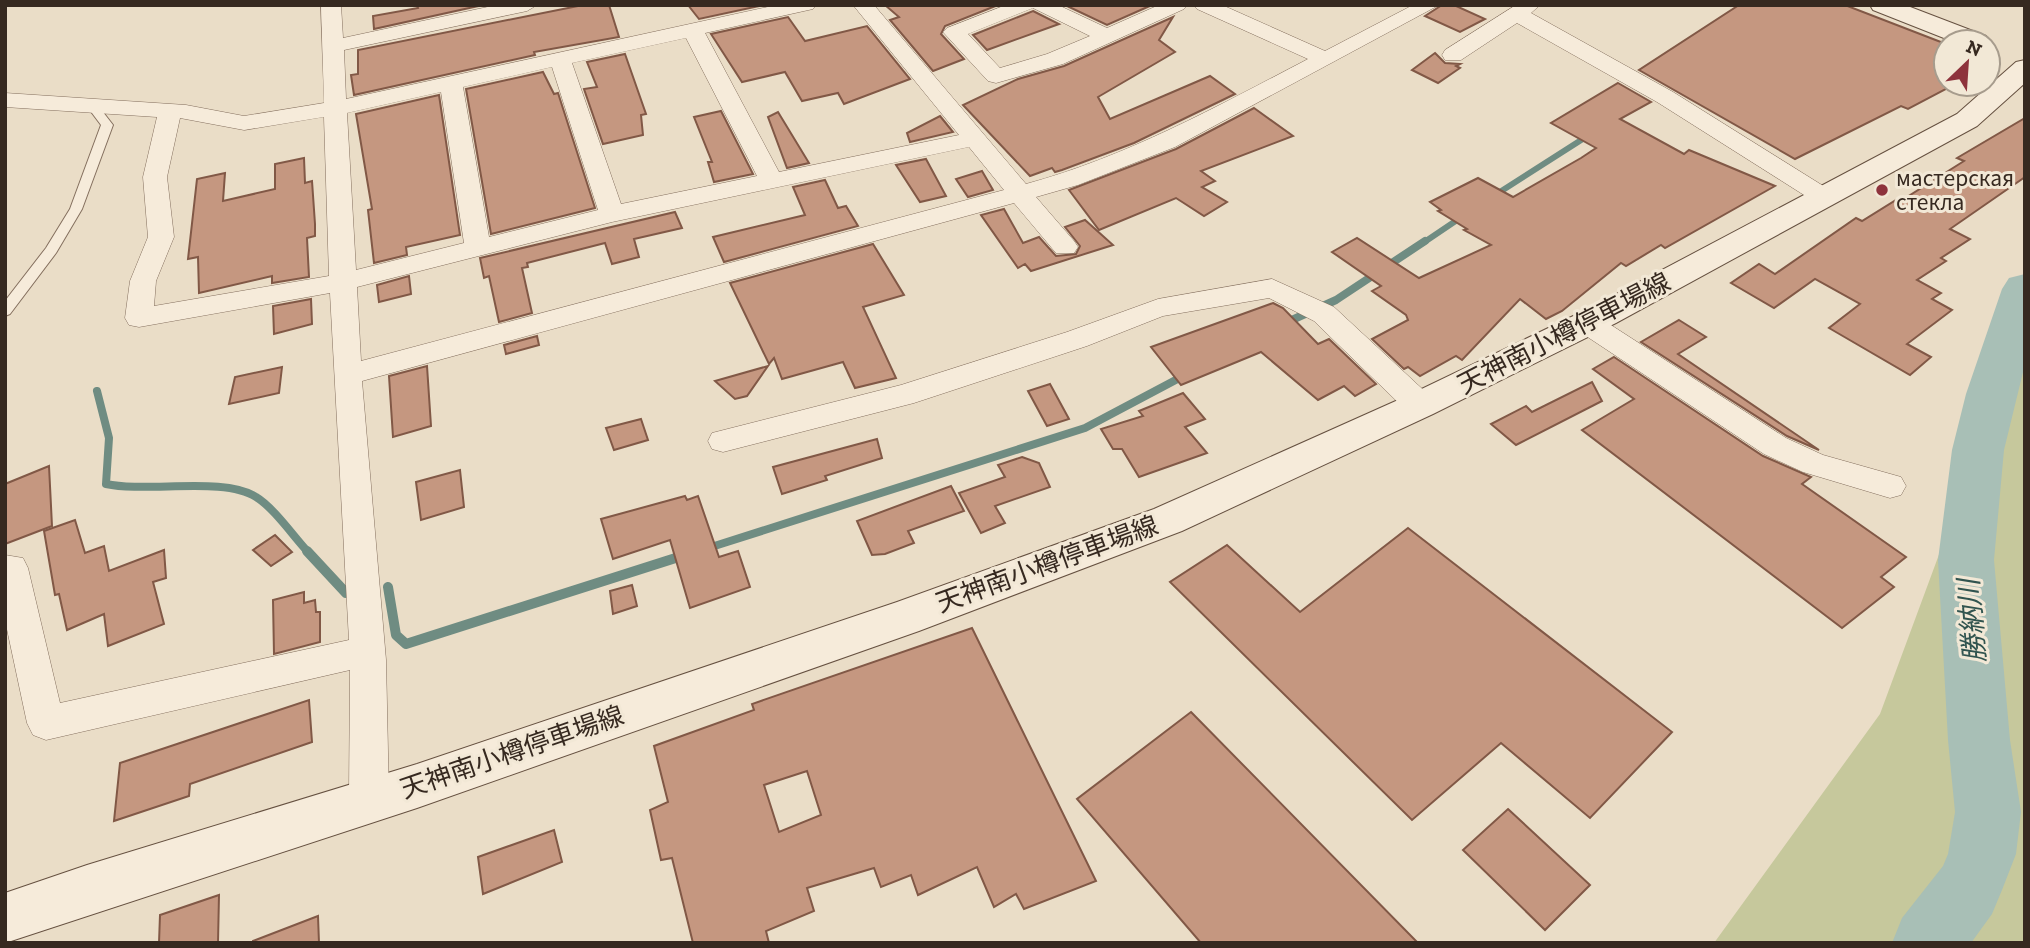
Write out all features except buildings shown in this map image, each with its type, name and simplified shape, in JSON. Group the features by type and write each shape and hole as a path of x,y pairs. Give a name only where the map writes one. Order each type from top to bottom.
{"main road":[{"path":"1882,5 1941,28"},
{"path":"2002,51 2025,60"},
{"name":"天神南小樽停車場線","path":"5,919 369,799 417,786 904,618 1168,520 1420,405 1587,323 1967,120 2025,68"}],"street":[{"path":"331,5 347,375 367,651 369,799"},
{"path":"334,46 527,5"},
{"path":"718,5 735,21"},
{"path":"5,100 170,111 244,123 337,108 806,5"},
{"path":"863,5 1065,247"},
{"path":"1025,5 954,32 996,76 1055,59 1177,5"},
{"path":"1041,5 1105,35"},
{"path":"1204,5 1325,59"},
{"path":"347,375 1021,195 1167,142 1429,5"},
{"path":"1453,55 1523,9 1824,197"},
{"path":"694,30 772,181"},
{"path":"559,58 612,214"},
{"path":"451,83 478,246"},
{"path":"170,111 155,177 161,237 143,281 139,318 343,282 612,214 976,138"},
{"path":"723,441 904,394 1077,339 1158,308 1272,288 1324,314 1420,405"},
{"path":"1587,323 1775,446 1814,464 1890,486"},
{"path":"5,569 11,568 47,723 367,651"}],"lane":[{"path":"5,311 51,250 76,209 107,125 92,105"}],"green space":[{"path":"2025,298 2025,943 1714,943 1880,714 2018,341"}],"waterway":[{"path":"1492,197 1589,135"},
{"path":"1423,243 1463,216"},
{"path":"1283,324 1336,300 1425,241"},
{"name":"勝納川","path":"1927,943 1968,890 1982,854 1988,812 1979,740 1966,560 1978,450 1991,394 2025,289"},
{"path":"705,549 1085,428 1187,374"},
{"path":"97,391 109,438 106,484 225,487 242,491 256,497 269,508 308,552"},
{"path":"307,551 346,593"},
{"path":"388,587 396,635 406,644 685,555"}],"place":[{"name":"мастерская стекла","path":"1882,190"}]}
